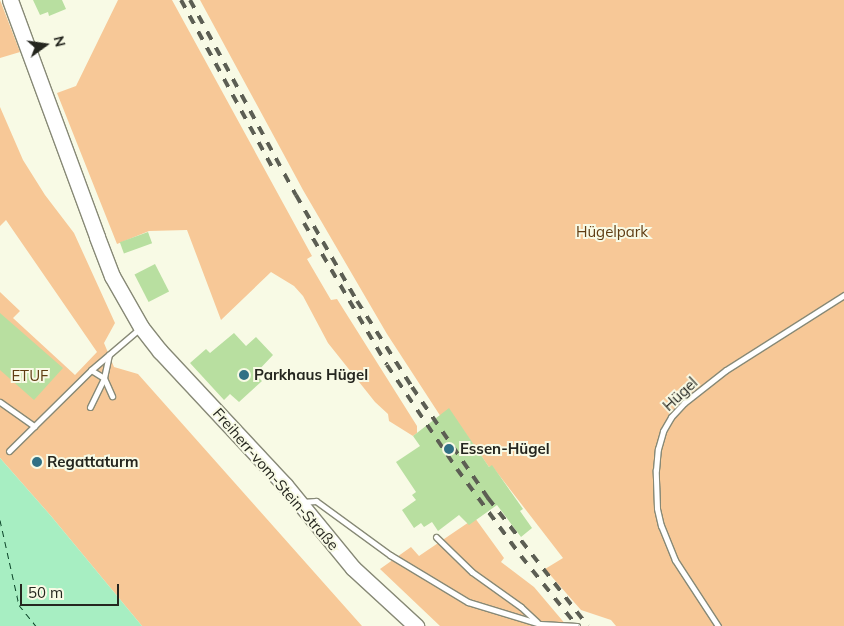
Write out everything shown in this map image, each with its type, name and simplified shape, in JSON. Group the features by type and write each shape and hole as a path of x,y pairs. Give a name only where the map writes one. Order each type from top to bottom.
{"main road":[{"name":"Freiherr-vom-Stein-Straße","path":"10,0 112,276 141,327 160,351 299,502 353,568 416,626"}],"lane":[{"name":"Hügel","path":"718,626 679,567 661,526 657,508 656,470 662,431 671,417 684,403 726,370 844,295"},
{"path":"9,451 91,370 141,327"},
{"path":"90,407 104,378 109,355"},
{"path":"91,370 104,378 112,396"},
{"path":"0,403 34,426"},
{"path":"299,502 316,501 390,555 468,602 540,624 577,626"},
{"path":"436,538 472,572 521,607 540,624"}],"green space":[{"path":"0,0 20,52 0,58"},
{"path":"118,0 172,0 312,256 307,259 331,300 337,299 417,426 417,433 413,436 389,421 388,414 375,402 328,343 303,296 294,286 271,272 221,320 187,230 149,231 117,244 57,93 76,86"},
{"name":"Hügelpark","path":"200,0 844,0 844,626 616,626 611,620 581,610 545,569 563,558 492,466 489,467 450,411 441,417 387,334 303,190"},
{"name":"ETUF","path":"0,107 23,160 45,195 74,233 115,323 104,343 114,367 138,374 362,626 142,626 51,516 0,458 0,292 20,311 13,318 75,375 97,352 6,220 0,226"},
{"path":"475,518 504,558 501,562 534,587 567,626 440,626 380,569 411,547 419,556"}],"shaded area":[{"path":"0,458 51,516 142,626 0,626"}],"building":[{"path":"33,0 62,0 66,9 49,16 48,12 40,15"},
{"path":"148,232 152,243 124,254 120,242"},
{"path":"155,264 169,292 149,302 135,274"},
{"path":"0,313 63,368 34,400 0,370"},
{"path":"234,333 246,346 256,337 273,355 255,374 262,381 239,402 230,394 224,400 190,363 206,349 210,353"},
{"path":"449,408 489,467 492,465 523,509 520,511 532,528 521,537 497,505 469,525 459,515 438,531 432,522 424,527 421,523 414,528 402,510 416,500 412,495 416,492 396,462 420,446 413,436"}],"ferry route":[{"path":"0,520 19,605 36,626"}],"railway":[{"path":"181,0 273,169"},
{"path":"190,0 296,195 357,301 412,387 488,498 588,626"},
{"path":"304,223 387,365 457,469 521,556 577,626"}],"place":[{"name":"Parkhaus Hügel","path":"244,375"},
{"name":"Essen-Hügel","path":"449,449"},
{"name":"Regattaturm","path":"37,462"}]}
